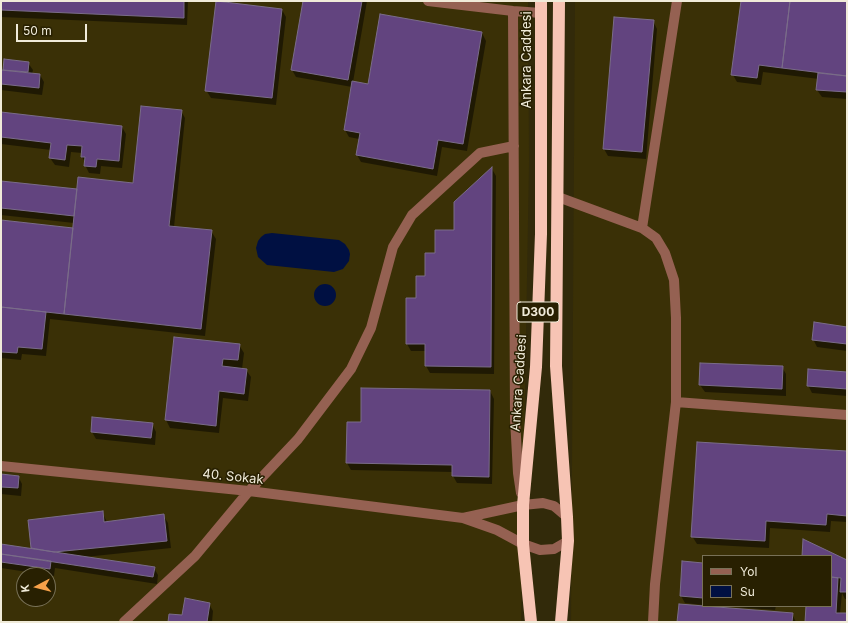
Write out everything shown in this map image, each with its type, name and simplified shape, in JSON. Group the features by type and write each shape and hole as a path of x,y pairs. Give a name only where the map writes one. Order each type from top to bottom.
{"highway":[{"name":"D300","path":"559,1 556,366 568,517 568,541 561,622"},
{"name":"Ankara Caddesi","path":"531,622 523,544 523,505 537,352 541,234 541,7"}],"street":[{"path":"428,1 513,11 541,7"},
{"path":"642,228 677,1"},
{"path":"513,11 515,419 518,473 523,505"},
{"path":"124,622 195,556 249,491 298,439 351,369 371,328 393,247 412,215 480,153 514,146"},
{"path":"558,197 642,228 656,238 665,253 674,280 676,318 676,402 655,584 653,622"},
{"path":"676,402 847,415"},
{"name":"40. Sokak","path":"1,466 249,491 463,518"},
{"path":"463,518 523,505 543,503 554,506 568,517"},
{"path":"463,518 497,530 523,544 540,550 554,549 568,541"}],"shaded area":[{"path":"1,1 528,1 529,162 521,622 1,622"},
{"path":"575,1 847,1 847,622 571,622"}],"water":[{"path":"272,233 339,240 345,244 349,250 349,261 343,269 334,272 267,265 258,257 256,248 261,237 265,234"},
{"path":"325,284 333,287 336,295 333,303 325,306 317,303 314,295 317,287"}],"building":[{"path":"1,1 184,1 184,18 1,10"},
{"path":"216,1 282,9 272,98 205,91"},
{"path":"303,1 362,1 348,80 291,70"},
{"path":"741,1 790,1 782,68 759,65 757,78 731,75"},
{"path":"790,1 847,1 847,76 782,68"},
{"path":"380,14 482,32 463,144 438,140 433,169 356,155 360,133 344,130 352,81 368,84"},
{"path":"614,17 654,20 642,152 603,149"},
{"path":"4,59 29,62 28,72 3,70"},
{"path":"1,70 40,74 39,88 1,84"},
{"path":"818,73 847,76 847,92 816,90"},
{"path":"141,106 182,110 169,226 212,230 201,329 64,314 78,177 133,183"},
{"path":"1,112 122,126 119,161 97,159 96,167 84,166 85,157 81,157 82,146 67,145 65,160 49,158 51,143 1,137"},
{"path":"492,167 491,367 425,366 425,344 406,344 406,298 416,298 416,276 425,276 425,253 435,253 435,230 454,230 454,202"},
{"path":"1,181 77,189 74,216 1,208"},
{"path":"1,220 73,228 64,314 1,307"},
{"path":"1,307 46,312 42,349 18,347 17,353 1,352"},
{"path":"814,322 847,327 847,344 812,340"},
{"path":"174,337 240,344 238,360 223,359 222,366 247,369 244,394 219,391 216,426 165,420"},
{"path":"700,363 783,366 782,389 699,385"},
{"path":"808,369 847,372 847,389 807,386"},
{"path":"361,388 490,390 489,477 452,476 452,465 346,463 347,422 361,422"},
{"path":"92,417 153,423 151,438 91,432"},
{"path":"697,442 847,451 847,516 827,514 826,525 766,521 765,541 691,537"},
{"path":"1,474 19,476 18,488 1,487"},
{"path":"103,511 104,522 164,514 167,541 54,552 31,548 28,520"},
{"path":"803,539 847,560 847,592 840,592 841,578 832,577 832,555 802,555"},
{"path":"1,544 155,567 153,577 1,554"},
{"path":"1,554 51,561 50,567 36,567 1,562"},
{"path":"682,561 702,563 702,598 680,596"},
{"path":"832,577 838,578 836,613 847,613 847,622 805,622 806,607 832,607"},
{"path":"185,598 210,603 207,622 168,622 169,614 182,615"},
{"path":"679,604 793,613 792,622 677,622"}]}
